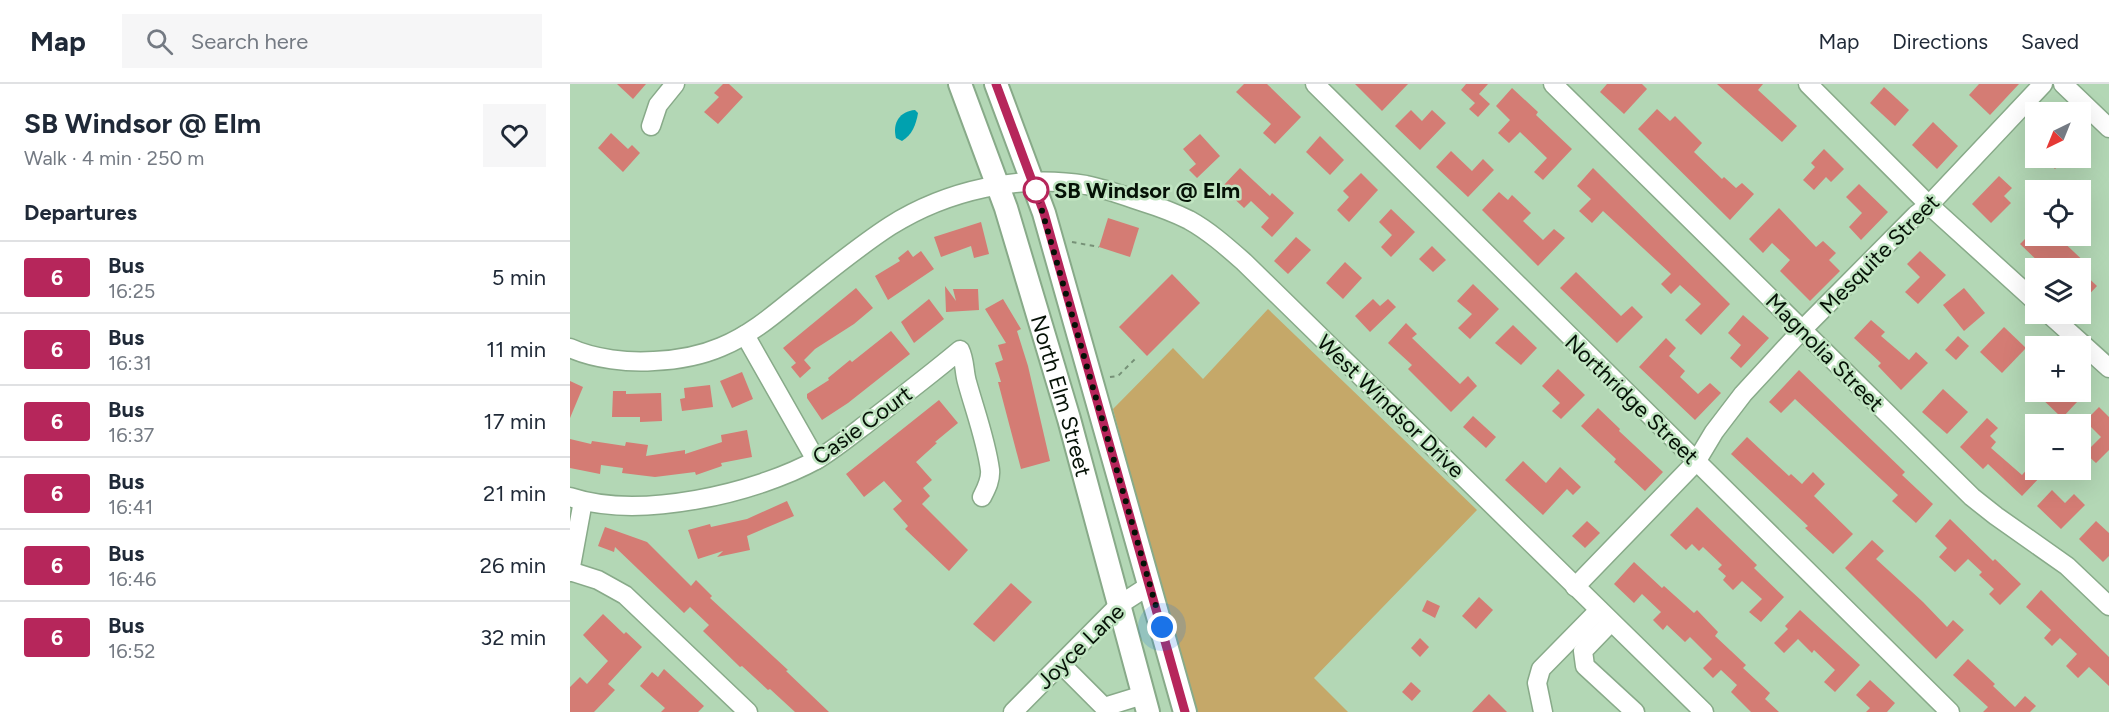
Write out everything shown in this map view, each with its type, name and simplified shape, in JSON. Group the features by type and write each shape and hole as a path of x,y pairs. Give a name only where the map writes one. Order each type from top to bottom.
{"main road":[{"name":"North Elm Street","path":"960,84 999,184 1069,419 1146,703"},
{"name":"North Elm Street","path":"996,84 1033,182 1185,712"}],"street":[{"path":"651,126 658,105 675,84"},
{"name":"Northridge Street","path":"1315,84 1950,712"},
{"name":"Magnolia Street","path":"1553,84 1972,497 2067,566 2109,606"},
{"path":"1808,84 1929,205 2025,292"},
{"name":"Mesquite Street","path":"1575,587 1696,462 1714,432 1743,394 1802,330 1916,215 1929,205 2043,84"},
{"path":"2063,84 2109,128"},
{"name":"West Windsor Drive","path":"745,335 851,253 890,226 918,210 949,198 999,184 1049,181 1087,186 1118,194 1190,221 1244,262 1704,712"},
{"path":"2060,324 2109,368"},
{"path":"570,348 635,363 662,361 698,355 745,335 816,460"},
{"name":"Casie Court","path":"576,499 630,507 682,502 742,489 786,474 816,460 960,350 990,472 982,497"},
{"path":"576,499 570,571 598,580 625,595 748,712"},
{"name":"Joyce Lane","path":"1013,712 1119,605 1150,585"},
{"path":"1543,712 1537,683 1541,669 1605,616"},
{"path":"1605,616 1583,651 1583,658 1586,666 1635,712"},
{"path":"1061,664 1096,709 1146,703"}],"path":[{"path":"1072,242 1099,247"},
{"path":"1110,377 1118,376 1135,359"}],"shaded area":[{"path":"1268,309 1477,510 1314,678 1348,712 1193,712 1113,409 1173,348 1203,379"}],"water":[{"path":"915,110 918,113 911,133 902,141 896,138 895,127 898,119 901,115"}],"building":[{"path":"617,84 646,84 633,99"},
{"path":"723,84 729,84 743,97 718,124 704,112 719,97 714,93"},
{"path":"1244,84 1267,84 1301,117 1275,144 1263,133 1271,124 1236,92"},
{"path":"1355,84 1408,84 1382,111"},
{"path":"1466,84 1488,84 1479,94 1490,104 1478,117 1469,109 1475,103 1461,90"},
{"path":"1607,84 1642,84 1647,89 1624,114 1600,92"},
{"path":"1717,84 1763,84 1758,90 1797,126 1782,142"},
{"path":"1979,84 2019,84 1990,115 1969,95"},
{"path":"1884,87 1909,110 1895,126 1870,103"},
{"path":"1512,88 1538,112 1536,115 1572,149 1543,180 1534,172 1547,158 1520,132 1509,143 1498,133 1510,120 1496,106"},
{"path":"1657,109 1670,121 1675,116 1702,143 1694,152 1722,179 1724,177 1736,188 1742,183 1754,194 1730,220 1638,129"},
{"path":"1411,110 1422,121 1432,110 1446,123 1420,150 1395,126"},
{"path":"1933,122 1958,146 1937,169 1912,145"},
{"path":"611,133 628,149 632,145 640,153 623,172 598,148"},
{"path":"1200,134 1220,156 1197,178 1189,170 1196,164 1183,149"},
{"path":"1320,136 1344,160 1330,175 1306,152"},
{"path":"1824,149 1844,169 1831,182 1826,177 1814,190 1803,180 1815,167 1811,163"},
{"path":"1451,151 1472,171 1483,159 1494,170 1468,197 1436,167"},
{"path":"1240,168 1270,196 1272,193 1294,213 1272,237 1261,227 1269,218 1251,201 1244,208 1222,187"},
{"path":"1593,168 1730,304 1701,335 1685,320 1701,304 1680,285 1671,294 1661,284 1671,274 1603,211 1592,223 1579,211 1591,199 1577,186"},
{"path":"1361,173 1378,190 1349,222 1337,210 1349,197 1343,191"},
{"path":"1999,176 2012,188 2004,196 2011,203 1991,223 1972,204"},
{"path":"1859,184 1888,212 1861,240 1849,227 1862,213 1846,197"},
{"path":"1499,192 1508,200 1512,195 1531,213 1523,221 1543,240 1554,229 1565,238 1538,266 1482,210"},
{"path":"1779,208 1816,247 1823,241 1836,253 1829,260 1840,271 1810,301 1780,271 1790,260 1772,243 1763,253 1749,239"},
{"path":"1391,209 1415,232 1391,257 1381,247 1392,235 1379,222"},
{"path":"1108,218 1139,228 1130,257 1099,247"},
{"path":"981,222 989,254 974,258 971,246 941,257 934,237"},
{"path":"1296,237 1311,250 1288,274 1274,261"},
{"path":"2025,239 2025,246 2068,246 2080,258 2035,258 2020,244"},
{"path":"1432,246 1446,260 1433,272 1419,259"},
{"path":"908,250 913,257 921,251 934,269 888,300 875,276 900,261 898,258"},
{"path":"1920,251 1946,275 1918,304 1905,292 1920,277 1907,264"},
{"path":"1345,262 1362,278 1343,299 1326,283"},
{"path":"1576,272 1621,316 1632,306 1643,317 1617,343 1560,288"},
{"path":"1172,274 1200,303 1147,356 1119,327"},
{"path":"2091,280 2097,286 2091,292"},
{"path":"1473,284 1499,309 1470,339 1458,328 1472,314 1457,301"},
{"path":"945,286 956,301 953,289 978,289 979,310 946,312"},
{"path":"856,288 873,308 854,324 815,349 804,360 811,368 800,378 791,367 796,363 783,348"},
{"path":"1964,288 1985,313 1964,331 1943,305"},
{"path":"929,299 944,319 914,343 901,322"},
{"path":"1003,299 1021,329 1017,331 1028,366 1050,461 1021,469 995,363 1003,360 998,345 1006,343 985,309"},
{"path":"1373,299 1380,306 1388,299 1396,307 1370,332 1355,316"},
{"path":"1743,315 1769,338 1741,368 1730,358 1741,345 1728,333"},
{"path":"1871,320 1885,332 1881,336 1909,360 1916,352 1928,363 1901,390 1878,366 1881,363 1854,338"},
{"path":"1406,323 1417,334 1412,338 1460,384 1468,376 1477,386 1451,412 1408,369 1412,365 1388,343"},
{"path":"1513,325 1537,348 1521,365 1495,343"},
{"path":"2004,327 2025,347 2002,373 1980,352"},
{"path":"891,331 910,354 848,403 822,420 807,398 807,394 829,380 828,378 850,360 852,362"},
{"path":"1958,336 1969,346 1956,360 1945,350"},
{"path":"1666,338 1676,348 1669,356 1685,371 1680,377 1698,394 1710,383 1721,393 1695,420 1639,367"},
{"path":"1558,369 1585,395 1561,419 1552,411 1560,403 1542,386"},
{"path":"1799,370 1905,472 1902,475 1933,504 1916,523 1892,501 1898,495 1795,399 1781,413 1769,402"},
{"path":"742,372 753,399 732,408 720,381"},
{"path":"570,381 583,387 570,418"},
{"path":"710,385 713,407 682,411 680,399 685,398 684,388"},
{"path":"1943,389 1968,412 1947,434 1922,412"},
{"path":"613,391 626,391 626,394 661,393 662,421 640,422 640,417 612,417"},
{"path":"939,400 958,423 916,462 932,480 923,488 930,496 922,504 968,550 949,571 905,529 908,526 893,509 902,501 884,481 864,497 846,474"},
{"path":"2045,402 2077,402 2066,414 2058,414"},
{"path":"2099,407 2109,417 2109,450 2096,463 2091,458 2091,447 2101,437 2091,427 2091,415"},
{"path":"1598,408 1663,472 1645,491 1581,426"},
{"path":"1473,416 1496,437 1486,448 1463,427"},
{"path":"1987,418 1998,428 1990,436 1996,442 1991,448 2022,475 2025,472 2025,480 2037,480 2022,496 1988,464 1983,469 1960,447"},
{"path":"747,430 752,457 721,463 722,466 696,475 695,472 655,477 622,473 623,468 601,465 600,474 570,468 570,439 591,444 592,441 625,446 626,442 648,445 646,456 685,450 685,454 722,442 721,435"},
{"path":"1747,437 1789,476 1791,474 1802,484 1813,472 1825,484 1814,496 1853,534 1833,554 1805,528 1808,526 1731,454"},
{"path":"1523,461 1546,483 1560,467 1581,487 1573,495 1567,489 1543,515 1505,480"},
{"path":"2052,490 2065,503 2074,494 2085,505 2061,529 2037,506"},
{"path":"787,501 794,516 747,536 750,550 717,557 723,551 698,559 688,530 710,524 711,527 747,519"},
{"path":"1697,507 1757,565 1754,568 1784,597 1761,622 1749,612 1762,599 1742,581 1733,590 1723,580 1726,576 1718,569 1722,565 1703,547 1699,551 1692,544 1686,550 1670,535"},
{"path":"1950,519 1993,561 1995,559 2021,584 2000,605 1989,594 1994,589 1979,575 1982,572 1968,559 1955,572 1939,557 1947,548 1935,536"},
{"path":"1587,521 1600,533 1585,548 1572,536"},
{"path":"2096,521 2109,533 2109,556 2103,562 2079,539"},
{"path":"605,527 647,542 691,586 696,580 712,596 710,598 788,670 786,671 829,712 795,712 742,666 740,667 703,631 709,625 690,607 684,613 615,547 614,552 598,546"},
{"path":"1872,540 1884,551 1876,559 1947,627 1953,620 1964,630 1936,659 1845,568"},
{"path":"1634,562 1694,613 1697,610 1718,632 1715,636 1746,665 1743,668 1770,693 1765,699 1779,712 1751,712 1731,692 1737,685 1721,670 1713,678 1703,668 1712,659 1690,637 1685,642 1667,625 1663,630 1653,620 1661,612 1642,594 1634,603 1614,584"},
{"path":"1011,583 1032,602 994,642 973,624"},
{"path":"2041,590 2109,657 2109,686 2089,667 2078,678 2066,666 2077,654 2060,638 2052,646 2044,638 2051,630 2026,607"},
{"path":"1479,597 1493,610 1476,629 1462,616"},
{"path":"1427,600 1440,606 1435,618 1422,611"},
{"path":"1800,610 1860,665 1835,692 1824,682 1835,670 1814,650 1812,653 1798,639 1784,653 1774,643 1788,629 1785,626"},
{"path":"603,614 642,647 608,684 615,690 594,712 570,712 570,687 580,677 587,684 608,661 583,635"},
{"path":"1420,638 1429,647 1420,657 1411,648"},
{"path":"1968,659 1995,684 1993,686 2015,707 2025,696 2036,706 2030,712 1983,712 1988,707 1953,675"},
{"path":"664,669 704,706 698,712 661,712 665,708 640,686 652,672 658,677"},
{"path":"1870,680 1895,703 1887,712 1866,712 1870,708 1856,695"},
{"path":"1411,682 1421,691 1412,701 1402,692"},
{"path":"1489,694 1507,712 1472,712"}],"bus line":[{"name":"6","path":"996,84 1044,213 1185,712"}],"place":[{"name":"SB Windsor @ Elm","path":"1036,190"}],"route":[{"path":"1036,190 1162,627"}]}
